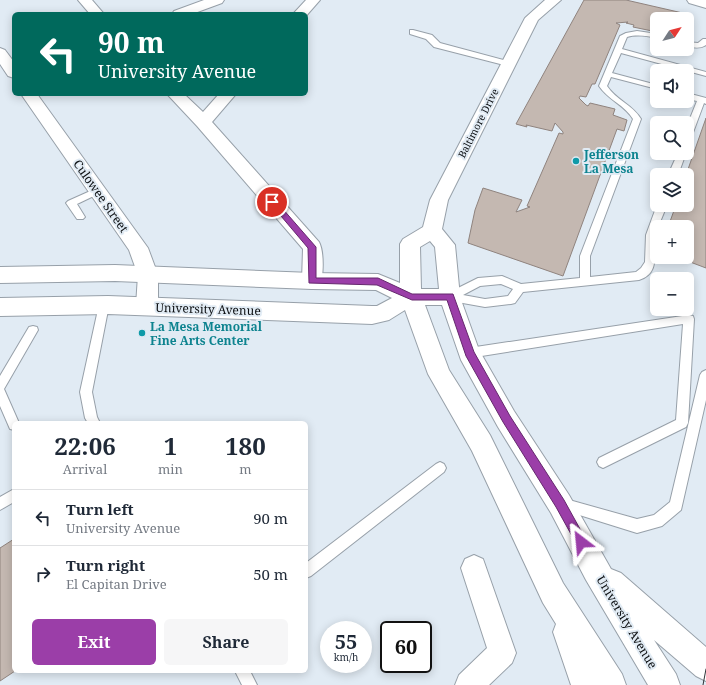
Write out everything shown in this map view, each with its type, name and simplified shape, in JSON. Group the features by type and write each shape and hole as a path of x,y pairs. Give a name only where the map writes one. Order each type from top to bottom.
{"main road":[{"path":"529,0 532,18"},
{"name":"Baltimore Drive","path":"432,231 439,200 532,18 554,0"},
{"path":"694,0 706,4"},
{"path":"0,53 12,70"},
{"name":"Culowee Street","path":"30,96 138,248 148,275 147,306"},
{"path":"450,297 445,245 432,231 410,244 412,297 439,374 481,443 553,593 586,685"},
{"name":"University Avenue","path":"0,275 115,273 312,281 378,282 412,297 450,297 469,353 506,419 560,504 596,570 665,685"},
{"name":"University Avenue","path":"0,307 104,305 372,315 381,314 412,297"},
{"path":"596,570 706,666"},
{"path":"553,593 611,685"}],"street":[{"path":"84,0 95,12"},
{"path":"184,12 217,0"},
{"path":"302,12 313,0"},
{"path":"177,96 203,122 312,247 312,281"},
{"path":"203,122 226,96"},
{"path":"468,685 502,653 474,568"}],"lane":[{"path":"413,32 429,37 437,45 508,64"},
{"path":"586,282 585,256 637,119 634,112 623,103 607,94 603,86 624,36 631,33 640,32 650,34"},
{"path":"694,46 701,45 706,41"},
{"path":"618,50 706,74"},
{"path":"608,74 650,85"},
{"path":"694,98 704,101 694,123"},
{"path":"80,217 70,203 97,191"},
{"path":"450,297 478,282 502,280 520,288 639,276 647,270 650,260 650,237 659,212"},
{"path":"450,297 485,303 511,300 520,288"},
{"path":"93,421 86,392 104,305"},
{"path":"469,353 689,319 682,423 603,462"},
{"path":"0,386 33,330"},
{"path":"560,504 637,526 657,521 676,506 706,375"},
{"path":"0,392 12,421"},
{"path":"308,569 440,468"},
{"path":"0,504 12,497"},
{"path":"243,673 250,685"}],"building":[{"name":"Jefferson La Mesa","path":"584,0 626,0 678,12 650,12 650,31 633,27 634,25 626,23 628,22 616,23 620,25 595,84 592,84 586,97 580,96 579,98 588,106 590,103 615,109 613,115 627,120 624,131 617,129 563,276 468,243 475,210 483,188 522,200 516,212 530,207 527,206 559,133 563,134 555,123 552,131 516,124"},
{"path":"706,118 706,268 694,263 694,220 671,220 673,212 694,212 694,168 688,168 691,160 694,160 694,152"},
{"path":"12,540 12,673 0,681 0,548"}],"tram line":[{"path":"703,685 706,669"}],"place":[{"name":"Jefferson La Mesa","path":"576,161"},
{"name":"La Mesa Memorial Fine Arts Center","path":"142,333"}],"route":[{"path":"272,202 312,247 312,281 380,282 412,297 450,297 469,353 506,419 560,504 581,542"}]}
